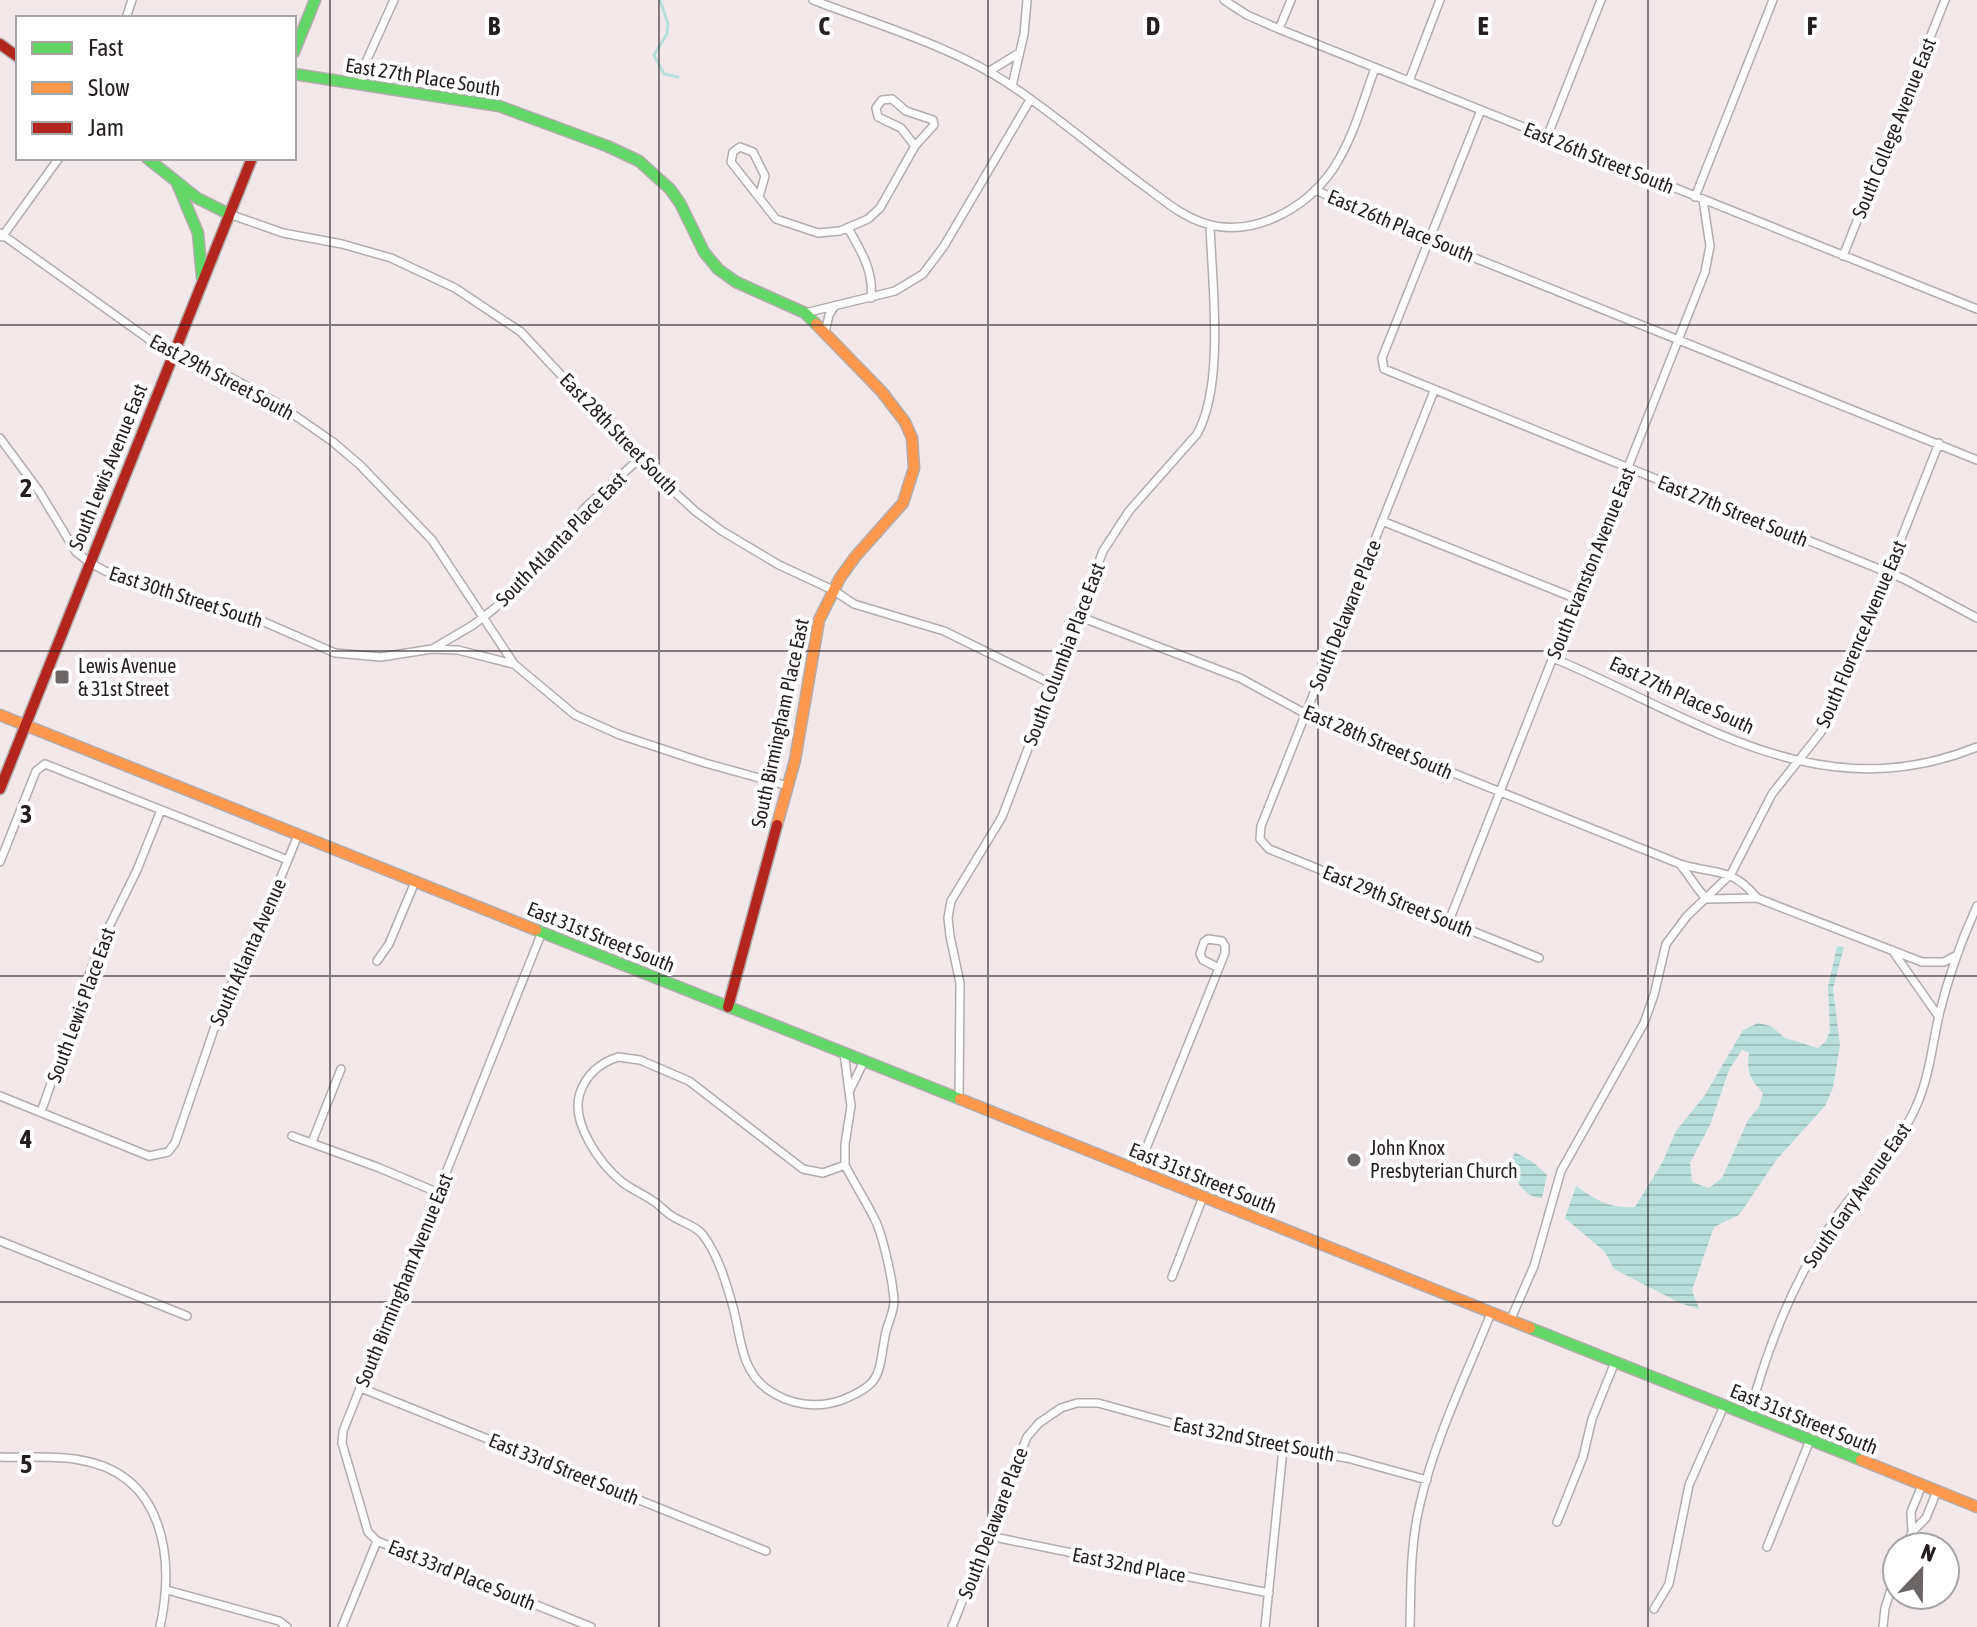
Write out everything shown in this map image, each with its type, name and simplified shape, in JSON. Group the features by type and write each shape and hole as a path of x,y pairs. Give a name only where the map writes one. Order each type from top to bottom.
{"main road":[{"path":"296,47 315,0"},
{"name":"East 27th Place South","path":"296,74 499,106 639,161 670,189 704,252 718,269 736,282 805,313"},
{"path":"149,160 197,198 229,214"},
{"name":"South Lewis Avenue East","path":"0,789 251,160"},
{"path":"177,183 198,233 202,283"},
{"name":"South Birmingham Place East","path":"728,1007 788,786 819,620 833,590 855,557 903,503 912,480 912,438 897,409 805,313"},
{"name":"East 31st Street South","path":"0,715 1977,1507"}],"street":[{"path":"360,84 365,64 394,0"},
{"name":"East 26th Place South","path":"813,0 951,54 988,72 1012,86 1172,207 1210,225 1241,227 1263,223 1290,211 1315,190 1977,460"},
{"path":"1012,86 1024,34 1027,0"},
{"name":"East 26th Street South","path":"1224,0 1247,15 1279,29 1977,309"},
{"path":"1279,29 1291,0"},
{"path":"1409,81 1440,0"},
{"path":"1547,137 1601,0"},
{"path":"1699,199 1773,0"},
{"name":"South College Avenue East","path":"1843,256 1945,0"},
{"path":"988,72 1019,53"},
{"path":"1315,190 1332,170 1345,145 1375,68"},
{"path":"759,197 765,176 753,152 740,147 733,152 731,162 772,217 795,228 818,233 848,228 868,219 880,208 915,146 932,129 933,120 906,111 892,99 882,100 876,108 878,117 901,128 915,146"},
{"path":"805,313 906,287 923,274 944,246 1030,100"},
{"path":"1430,239 1481,110"},
{"path":"1,235 57,160"},
{"name":"South Evanston Avenue East","path":"1449,921 1709,260 1709,230 1699,199"},
{"name":"East 28th Street South","path":"229,214 283,233 342,244 391,258 468,295 521,332 639,459 695,511 722,531 854,604 966,640 1052,684"},
{"name":"South Columbia Place East","path":"959,1100 960,983 948,918 951,901 1002,817 1095,570 1116,529 1197,434 1208,411 1213,384 1210,225"},
{"path":"848,228 870,270 873,283 871,298"},
{"name":"East 29th Street South","path":"1,235 161,348 228,376 277,403 321,433 360,465 432,540 483,618"},
{"name":"East 27th Street South","path":"1430,239 1382,358 1384,369 1888,573 1940,596 1977,618"},
{"path":"825,333 834,307"},
{"name":"South Delaware Place","path":"1260,839 1261,826 1434,391"},
{"name":"East 30th Street South","path":"0,438 31,480 76,552 89,562 139,584 246,614 335,653 381,657 432,649 458,650 514,664"},
{"name":"South Florence Avenue East","path":"1510,1321 1534,1266 1561,1171 1644,1023 1666,944 1687,916 1731,874 1772,794 1814,743 1827,720 1939,443"},
{"name":"South Atlanta Place East","path":"483,618 535,569 585,508 639,459"},
{"path":"1382,521 1577,599"},
{"name":"East 28th Street South","path":"1078,616 1240,678 1306,714 1680,864 1731,874"},
{"name":"East 30th Street South","path":"432,649 483,618 514,664 575,715 659,748 788,786"},
{"name":"East 27th Place South","path":"1553,658 1721,734 1796,762 1833,769 1883,769 1936,761 1977,747"},
{"path":"0,862 40,765 50,765 288,860"},
{"name":"South Lewis Place East","path":"41,1112 99,947 137,870 161,810"},
{"name":"South Atlanta Avenue","path":"41,1112 149,1156 168,1152 175,1143 225,997 259,931 298,835"},
{"name":"East 29th Street South","path":"1260,839 1269,849 1539,958"},
{"path":"1680,864 1694,887 1707,899 1757,898 1933,964 1957,955"},
{"path":"1731,874 1742,880 1757,898"},
{"path":"377,961 389,944 415,882"},
{"name":"South Gary Avenue East","path":"1749,1416 1779,1324 1802,1275 1832,1223 1892,1149 1916,1108 1957,955 1977,908"},
{"name":"South Birmingham Avenue East","path":"377,1541 368,1532 342,1443 343,1431 542,932"},
{"path":"1892,950 1939,1017"},
{"path":"1137,1171 1219,968"},
{"path":"844,1053 851,1106 845,1165 877,1225 893,1290 893,1312 885,1335 882,1365 875,1381 867,1388 821,1406 808,1405 774,1393 755,1375 739,1344 733,1308 722,1273 702,1234 696,1227 672,1216 612,1173 588,1140 578,1100 590,1074 609,1060 618,1057 640,1060 689,1081 803,1169 823,1173 845,1165"},
{"path":"849,1092 864,1061"},
{"path":"312,1142 341,1069"},
{"path":"0,1096 41,1112"},
{"path":"292,1136 439,1193"},
{"path":"1172,1277 1203,1197"},
{"path":"0,1241 187,1316"},
{"path":"1410,1627 1413,1547 1427,1480 1491,1313"},
{"path":"1557,1522 1615,1362"},
{"name":"East 33rd Street South","path":"361,1388 766,1551"},
{"name":"East 32nd Street South","path":"1039,1423 1067,1406 1098,1403 1218,1436 1347,1458 1427,1480"},
{"path":"1654,1609 1669,1584 1689,1485 1724,1406"},
{"name":"South Delaware Place","path":"952,1627 1019,1452 1039,1423"},
{"path":"1767,1547 1810,1440"},
{"path":"1265,1627 1283,1449"},
{"path":"0,1457 78,1459 106,1468 129,1482 145,1499 160,1527 167,1560 167,1590 160,1627"},
{"path":"1912,1531 1911,1512 1922,1485"},
{"path":"1913,1531 1926,1518 1937,1491"},
{"name":"East 32nd Place","path":"989,1536 1269,1593"},
{"path":"342,1627 377,1541"},
{"name":"East 33rd Place South","path":"377,1541 591,1627"},
{"path":"167,1590 279,1621 287,1627"}],"water":[{"path":"1837,946 1844,947 1833,989 1840,1045 1833,1088 1825,1106 1777,1159 1739,1215 1714,1227 1692,1290 1699,1309 1680,1303 1614,1269 1605,1252 1565,1218 1576,1186 1618,1207 1635,1207 1662,1163 1676,1131 1705,1095 1743,1030 1758,1023 1771,1026 1785,1038 1818,1048 1826,1041 1830,1031 1828,987","holes":["1742,1050 1749,1053 1750,1075 1763,1093 1759,1107 1748,1120 1722,1178 1709,1188 1692,1182 1690,1163 1710,1125 1729,1070"]},
{"path":"1515,1152 1547,1175 1542,1198 1525,1192 1518,1182 1510,1165"}],"waterway":[{"path":"660,0 668,24 667,34 654,55 664,74 678,77"}],"traffic: fast":[{"path":"296,47 315,0"},
{"path":"296,74 499,106 639,161 670,189 704,252 718,269 736,282 805,313 816,324"},
{"path":"150,160 197,198 229,214"},
{"path":"177,183 198,233 202,277"},
{"path":"536,930 960,1099"},
{"path":"1530,1328 1861,1460"}],"traffic: slow":[{"path":"777,825 795,760 819,620 840,578 855,557 903,503 914,468 912,438 905,422 882,392 816,324"},
{"path":"0,715 536,930"},
{"path":"960,1099 1530,1328"},
{"path":"1861,1460 1977,1507"}],"traffic: jam":[{"path":"0,44 16,56"},
{"path":"0,789 251,160"},
{"path":"728,1007 777,825"}],"place":[{"name":"Lewis Avenue & 31st Street","path":"62,677"},
{"name":"John Knox Presbyterian Church","path":"1354,1160"}]}
